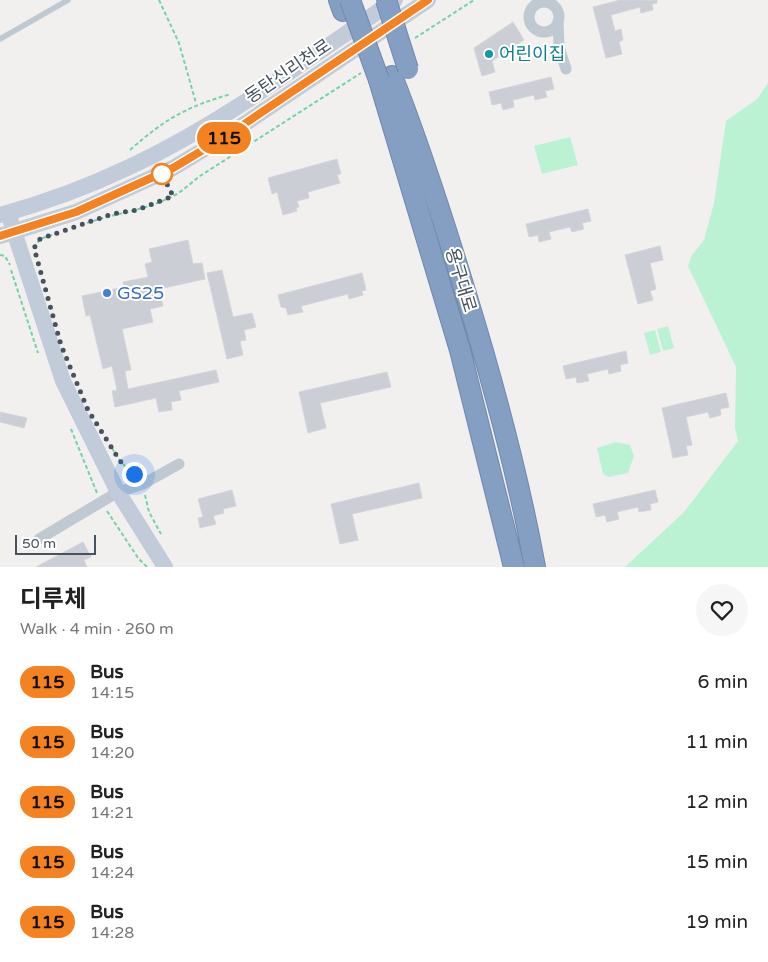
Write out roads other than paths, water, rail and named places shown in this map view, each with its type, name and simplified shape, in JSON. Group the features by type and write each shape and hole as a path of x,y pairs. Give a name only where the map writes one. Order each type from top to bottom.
{"highway":[{"path":"339,0 383,76 406,136"},
{"name":"용구대로","path":"350,0 383,76 406,136 483,352 523,501 535,567"},
{"name":"용구대로","path":"365,0 383,76"},
{"path":"383,76 386,0"},
{"name":"용구대로","path":"406,136 514,567"}],"main road":[{"name":"동탄신리천로","path":"4,214 94,183 164,150 217,119 395,0"},
{"name":"동탄신리천로","path":"7,234 111,198 173,168 228,135 428,0"},
{"path":"4,214 7,234 62,381 118,492 165,567"}],"street":[{"path":"559,47 552,37 535,29 529,21 534,2 545,2 554,7 558,21 559,47 566,69"},
{"path":"544,32 552,29 558,21"},
{"path":"38,539 118,492 143,484 179,464"}],"lane":[{"path":"0,39 68,0"}],"place":[{"name":"어린이집","path":"489,54"},
{"name":"GS25","path":"107,293"}]}
